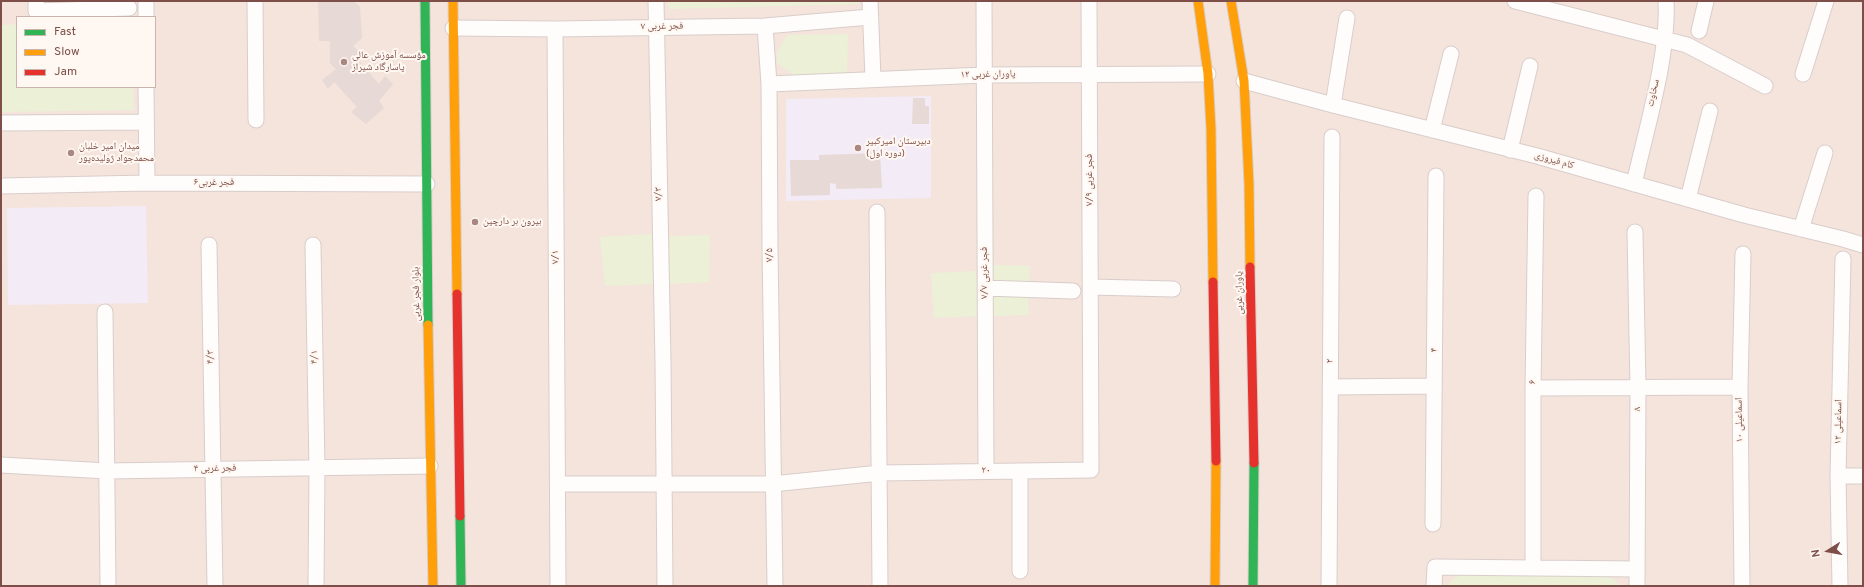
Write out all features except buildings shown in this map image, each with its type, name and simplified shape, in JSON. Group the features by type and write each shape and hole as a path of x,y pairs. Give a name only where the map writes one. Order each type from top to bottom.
{"main road":[{"name":"بلوار فجر غربی","path":"425,1 430,466 433,586"},
{"path":"453,1 461,586"},
{"path":"1198,1 1208,74 1211,129 1214,287 1215,586"},
{"name":"یاوران غربی","path":"1231,1 1244,81 1249,184 1254,470 1254,586"}],"street":[{"path":"255,1 256,120"},
{"name":"۷/۳","path":"656,1 665,484 665,586"},
{"path":"870,1 873,79"},
{"name":"۷/۷ فجر غربی","path":"984,1 986,471"},
{"name":"۷/۹ فجر غربی","path":"1089,1 1091,470"},
{"path":"1515,1 1664,38 1687,46 1765,86"},
{"name":"سخاوت","path":"1634,184 1660,66 1667,21 1666,1"},
{"path":"1699,31 1706,1"},
{"path":"1803,74 1826,1"},
{"path":"36,6 129,8"},
{"name":"۷ فجر غربی","path":"453,28 555,29 765,26 870,17"},
{"path":"1333,105 1347,18"},
{"name":"۷/۵","path":"765,26 769,84 774,586"},
{"name":"۷/۱","path":"555,29 558,586"},
{"path":"1432,130 1451,54"},
{"path":"1510,150 1530,66"},
{"name":"۱۲ یاوران غربی","path":"769,84 984,75 1208,74"},
{"name":"کام فیروزی","path":"1244,81 1510,150 1863,245"},
{"path":"146,88 147,183"},
{"path":"1688,199 1710,111"},
{"path":"1,124 146,122"},
{"name":"۲","path":"1329,586 1332,137"},
{"path":"1802,229 1825,152"},
{"name":"۴","path":"1433,524 1436,176"},
{"name":"فجر غربی۶","path":"1,186 147,183 427,184"},
{"name":"۶","path":"1533,567 1533,388 1536,196"},
{"path":"877,212 880,586"},
{"name":"۸","path":"1635,232 1638,388 1637,586"},
{"name":"۴/۳","path":"210,245 215,586"},
{"name":"۴/۱","path":"313,245 317,468 316,586"},
{"name":"اسماعیلی ۱۰","path":"1742,586 1740,387 1743,254"},
{"name":"اسماعیلی ۱۲","path":"1840,586 1838,476 1843,259"},
{"path":"1091,287 1173,289"},
{"path":"985,288 1073,291"},
{"path":"105,312 108,586"},
{"path":"1330,387 1434,386"},
{"path":"1533,388 1740,387"},
{"name":"۴ فجر غربی","path":"1,465 107,471 430,466"},
{"name":"۲۰","path":"558,484 772,484 880,473 1091,470"},
{"path":"1020,471 1020,571"},
{"path":"1838,476 1863,476"},
{"path":"1434,586 1435,567 1637,569"}],"shaded area":[{"path":"1,1 1863,1 1863,586 1,586"},
{"name":"دبیرستان امیرکبیر (دوره اول)","path":"931,96 931,198 786,201 786,99"},
{"path":"146,206 148,303 8,305 7,208"}],"green space":[{"path":"668,1 859,1 859,4 669,9"},
{"path":"16,24 16,88 133,88 134,110 1,112 1,25"},
{"path":"848,34 847,73 793,75 777,63 777,52 787,35"},
{"path":"652,234 654,284 605,286 600,237"},
{"path":"710,235 709,282 669,284 668,236"},
{"path":"990,265 1030,266 1029,285 990,284"},
{"path":"976,271 978,316 934,318 931,273"},
{"path":"1028,294 1029,315 991,316 991,295"},
{"path":"1462,575 1599,575 1611,578 1620,586 1447,586 1454,578"}],"traffic: fast":[{"path":"425,1 428,325"},
{"path":"1253,586 1254,463"},
{"path":"460,516 461,586"}],"traffic: slow":[{"path":"453,1 457,294"},
{"path":"1198,1 1208,74 1211,129 1213,282"},
{"path":"1231,1 1244,81 1249,184 1250,267"},
{"path":"428,325 433,586"},
{"path":"1215,586 1216,461"}],"traffic: jam":[{"path":"1250,267 1254,463"},
{"path":"1213,282 1216,461"},
{"path":"457,294 460,516"}],"place":[{"name":"مؤسسه آموزش عالی پاسارگاد شیراز","path":"344,62"},
{"name":"دبیرستان امیرکبیر (دوره اول)","path":"858,148"},
{"name":"میدان امیر خلبان محمد‌جواد ژولیده‌پور","path":"71,153"},
{"name":"بیرون بر دارچین","path":"475,222"}]}
